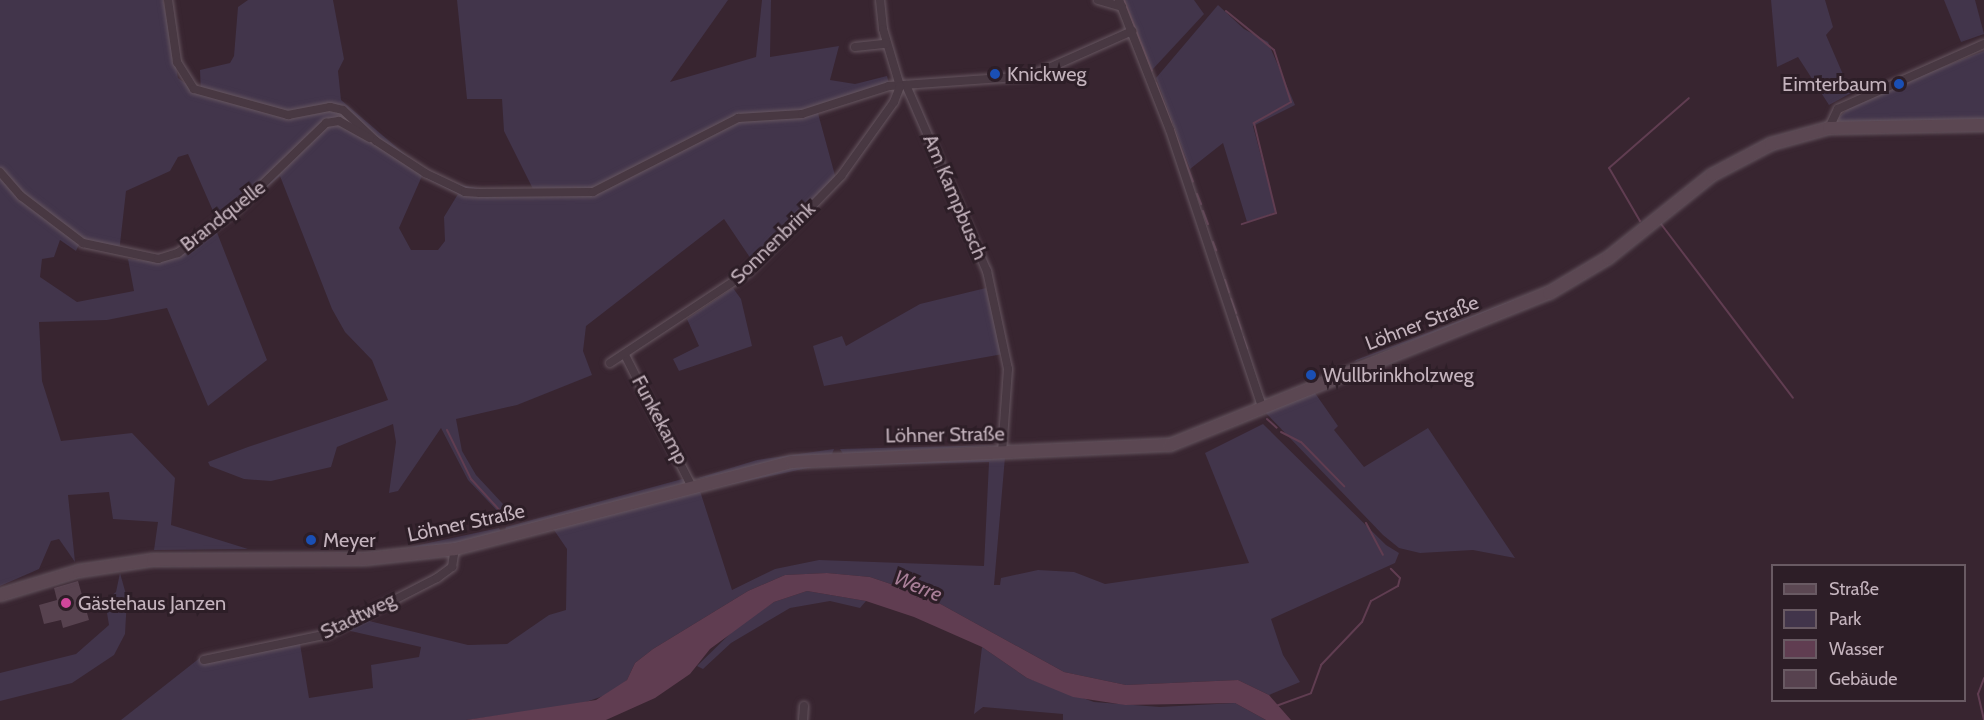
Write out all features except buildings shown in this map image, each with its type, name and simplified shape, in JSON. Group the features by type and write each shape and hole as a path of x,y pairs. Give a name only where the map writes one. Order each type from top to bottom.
{"main road":[{"name":"Löhner Straße","path":"0,595 79,571 153,560 348,560 455,549 691,485 819,459 1159,447 1550,293 1608,258 1734,161 1791,136 1829,128 1984,125"}],"street":[{"path":"168,0 177,62 194,89 288,115 330,106 344,110 376,141 425,173 465,192 584,193 611,185 738,118 802,114 903,86 1031,76 1132,31"},
{"path":"880,0 886,44 903,86"},
{"path":"1098,0 1121,3 1262,407"},
{"path":"855,47 886,44"},
{"path":"1829,128 1838,109 1984,44"},
{"name":"Sonnenbrink","path":"610,363 626,357 748,272 841,176 903,86"},
{"name":"Am Kampbusch","path":"903,86 987,271 1008,369 1009,410 1002,453"},
{"name":"Brandquelle","path":"0,172 21,196 83,243 158,259 178,253 237,209 326,123 339,121 376,141"},
{"name":"Funkekamp","path":"626,357 691,485"},
{"name":"Stadtweg","path":"204,660 328,634 437,578 452,567 455,549"},
{"path":"803,720 804,706"}],"green space":[{"path":"0,0 163,0 178,78 201,95 200,70 230,63 234,56 238,7 248,0 333,0 344,59 338,71 341,100 415,163 455,184 486,190 533,189 504,131 502,99 467,99 457,0 728,0 670,82 756,57 762,0 771,0 770,57 839,46 830,80 855,84 887,76 889,84 816,106 836,179 753,262 724,219 586,326 583,351 592,375 517,405 456,419 462,451 476,475 516,518 506,520 468,480 441,428 398,491 389,493 396,442 393,424 337,447 331,467 271,481 244,479 210,466 208,462 248,447 388,400 372,360 345,332 332,309 280,176 220,227 188,154 178,157 170,171 126,191 119,253 81,240 76,251 60,240 54,257 42,259 40,277 77,302 134,291 128,259 159,262 181,254 216,230 267,360 208,406 167,308 107,320 39,322 42,381 61,441 132,433 175,478 171,525 248,549 154,550 158,522 113,519 109,492 68,495 75,562 59,539 51,541 39,569 0,586","holes":["422,176 458,194 444,217 445,241 438,250 411,250 399,228"]},
{"path":"1125,0 1194,0 1204,14 1152,70"},
{"path":"1771,0 1825,0 1833,27 1826,35 1851,93 1829,105 1798,57 1777,67"},
{"path":"1944,0 1975,0 1984,34 1961,42"},
{"path":"1218,5 1244,29 1268,42 1295,105 1253,126 1276,212 1247,222 1223,143 1190,169 1156,78"},
{"path":"1984,51 1984,119 1841,122 1838,118 1850,107 1891,87"},
{"path":"733,288 741,299 752,346 679,371 673,359 699,346 687,319"},
{"path":"986,288 1003,354 824,386 813,346 842,336 846,346 920,304"},
{"path":"1514,300 1517,302 1354,362 1356,360"},
{"path":"1315,393 1338,426 1334,430 1364,467 1428,428 1515,558 1473,550 1420,553 1399,548 1383,535 1264,411"},
{"path":"1263,424 1386,545 1399,553 1395,563 1271,619 1283,655 1300,682 1269,695 1238,680 1126,685 1064,672 926,596 870,577 827,573 785,575 748,591 653,649 635,663 627,680 612,693 577,705 466,720 121,720 201,657 299,638 309,698 373,688 371,665 419,657 421,647 346,630 334,634 361,619 468,645 507,644 549,615 566,610 567,549 554,530 506,541 698,487 806,463 1005,457 994,585 1000,585 1001,578 1038,570 1074,572 1105,584 1249,563 1205,453","holes":["989,462 984,566 819,560 775,569 732,590 700,491 817,466"]},
{"path":"1000,445 843,454 840,449"},
{"path":"834,449 832,454 695,479 757,460"},
{"path":"686,478 685,483 505,531 506,527"},
{"path":"499,528 501,532 467,543 410,547"},
{"path":"120,573 127,598 125,634 114,655 72,683 0,701 0,673 76,654 109,625 105,601 116,592"},
{"path":"807,591 866,601 860,608 830,601 790,608 731,643 703,669 697,666 738,626 774,602"},
{"path":"982,647 1027,678 1094,702 1160,707 1235,703 1266,720 1063,720 1063,714 983,707 974,714"}],"water":[{"path":"827,573 870,577 926,596 1064,672 1126,685 1238,680 1269,695 1291,720 1266,720 1235,703 1125,705 1073,697 1027,678 982,647 914,617 866,601 807,591 774,602 710,649 690,674 655,698 606,720 466,720 596,700 627,680 635,663 653,649 748,591 785,575"}],"waterway":[{"path":"1124,0 1152,71"},
{"path":"1226,11 1274,50 1291,102 1254,123 1276,213 1242,224"},
{"path":"1156,83 1171,122"},
{"path":"1640,221 1609,168 1689,98"},
{"path":"1174,130 1193,182"},
{"path":"1197,194 1201,204"},
{"path":"1203,211 1208,224"},
{"path":"1661,224 1793,398"},
{"path":"1213,242 1216,250"},
{"path":"1225,280 1229,292"},
{"path":"1231,299 1236,313"},
{"path":"1237,317 1241,329"},
{"path":"1243,337 1247,348"},
{"path":"1267,419 1277,428"},
{"path":"447,430 471,479 503,514"},
{"path":"1281,432 1301,442 1344,486"},
{"path":"1366,523 1383,555"},
{"path":"1276,706 1311,693 1321,665 1362,622 1371,601 1398,586 1400,578 1391,569"},
{"path":"1984,678 1978,694 1984,720"}],"place":[{"name":"Knickweg","path":"995,74"},
{"name":"Eimterbaum","path":"1899,84"},
{"name":"Wullbrinkholzweg","path":"1311,375"},
{"name":"Meyer","path":"311,540"},
{"name":"Gästehaus Janzen","path":"66,603"}],"water label":[{"name":"Werre","path":"918,586"}]}
